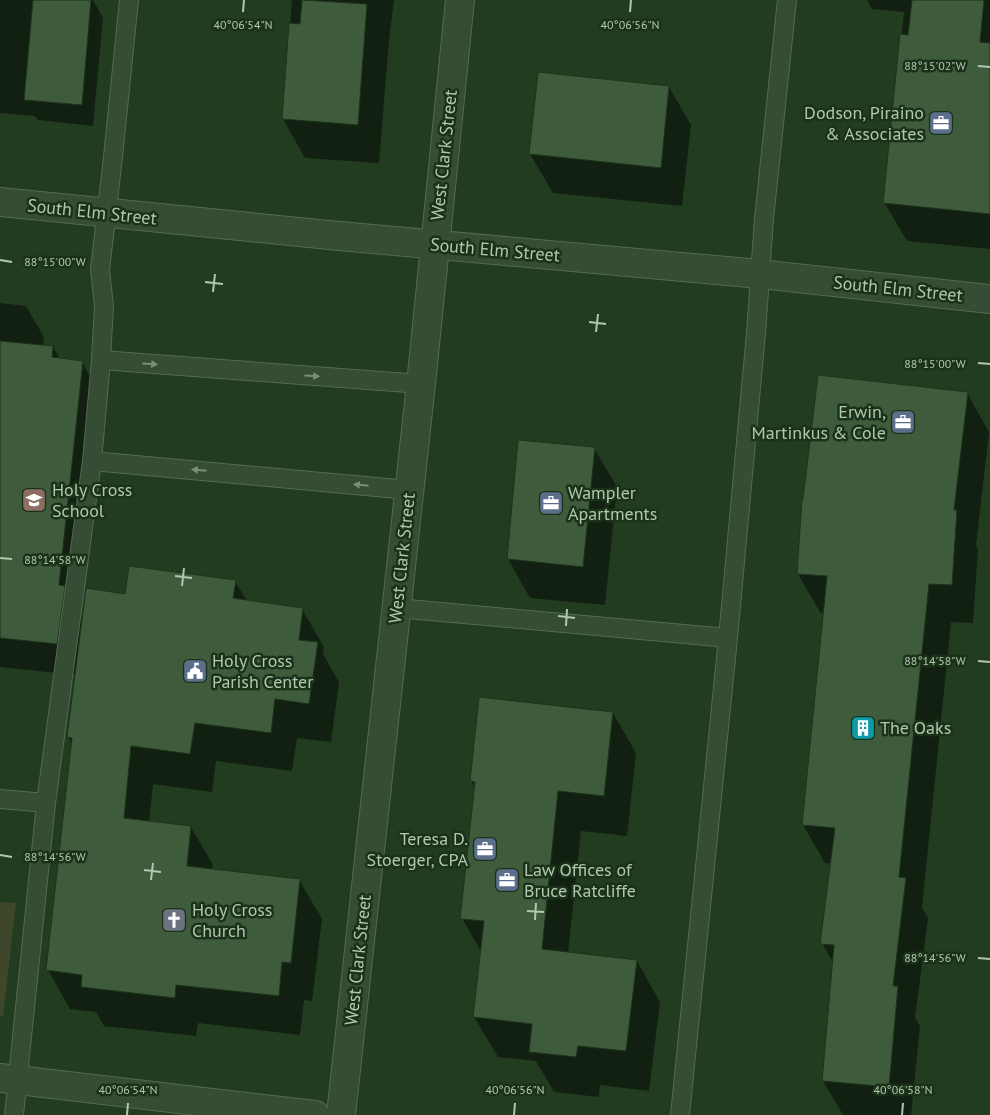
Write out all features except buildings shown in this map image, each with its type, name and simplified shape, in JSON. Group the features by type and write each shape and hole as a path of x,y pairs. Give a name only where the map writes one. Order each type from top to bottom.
{"street":[{"name":"West Clark Street","path":"341,1115 421,384 460,0"},
{"name":"South Elm Street","path":"0,202 760,274 990,299"},
{"path":"9,1078 315,1115"}],"lane":[{"path":"14,1115 9,1078 92,461 102,360 104,306 100,270 129,0"},
{"path":"680,1115 728,638 756,333 764,219 787,0"},
{"path":"102,360 421,384"},
{"path":"92,461 409,490"},
{"path":"397,608 728,638"},
{"path":"0,799 46,803"}],"green space":[{"path":"0,902 16,903 3,1016 0,1016"}],"place":[{"name":"Dodson, Piraino & Associates","path":"941,123"},
{"name":"Erwin, Martinkus & Cole","path":"903,422"},
{"name":"Holy Cross School","path":"34,500"},
{"name":"Wampler Apartments","path":"551,503"},
{"name":"Holy Cross Parish Center","path":"195,671"},
{"name":"The Oaks","path":"863,728"},
{"name":"Teresa D. Stoerger, CPA","path":"485,849"},
{"name":"Law Offices of Bruce Ratcliffe","path":"507,880"},
{"name":"Holy Cross Church","path":"174,920"}]}
